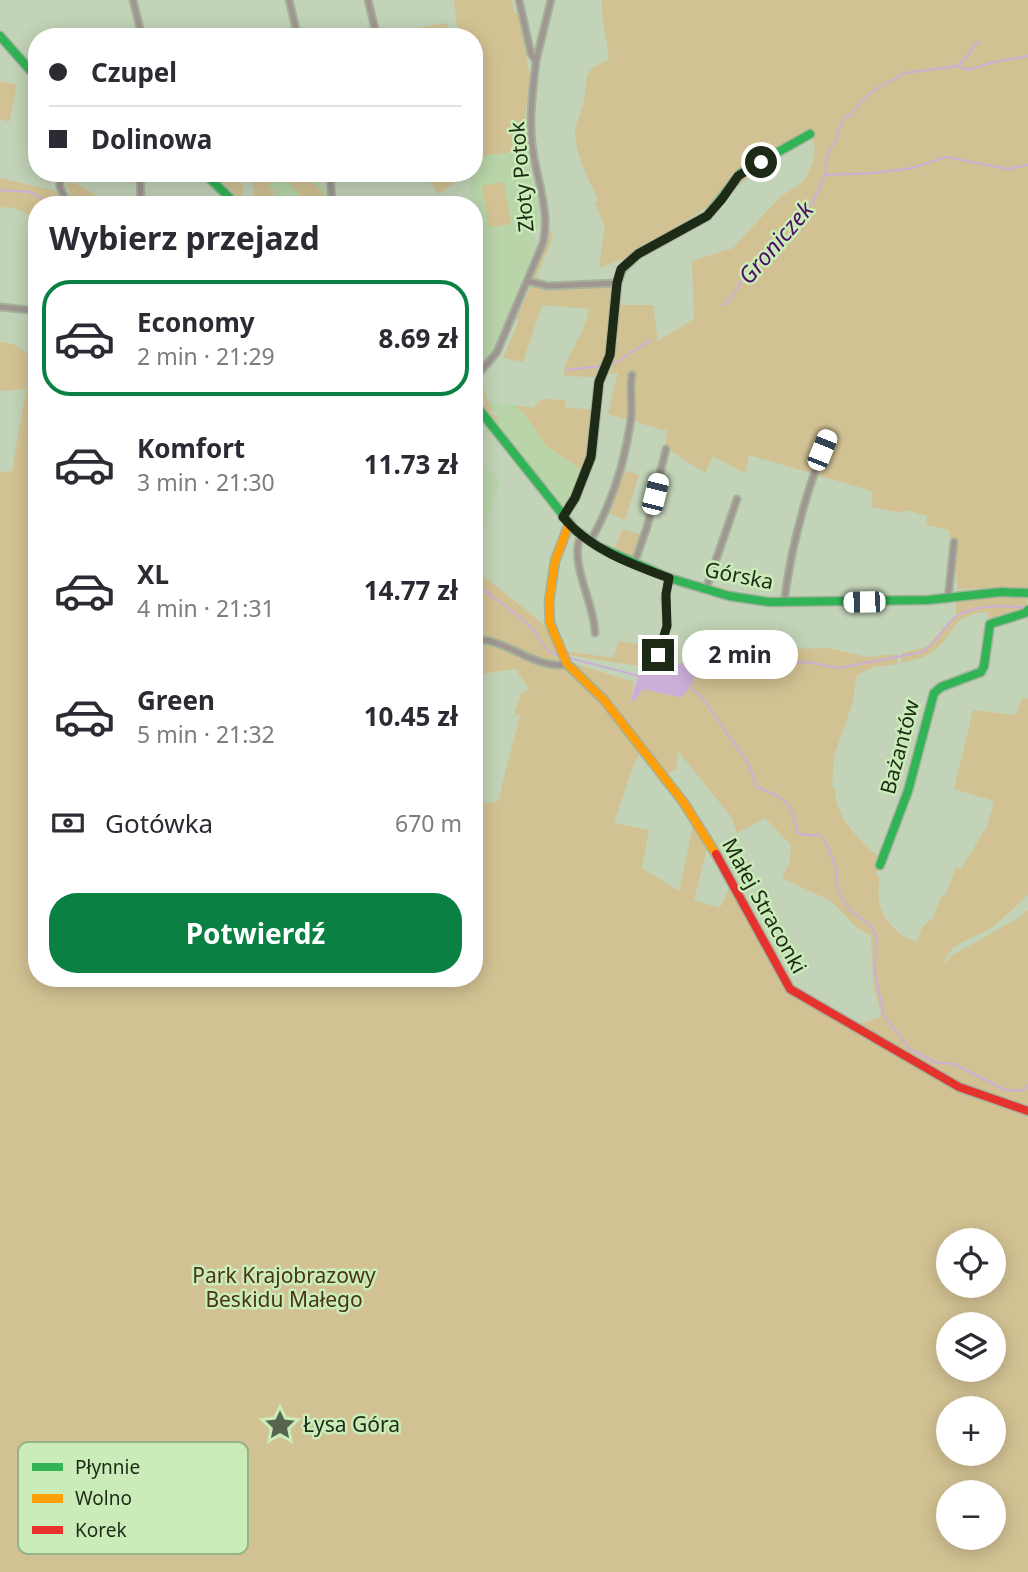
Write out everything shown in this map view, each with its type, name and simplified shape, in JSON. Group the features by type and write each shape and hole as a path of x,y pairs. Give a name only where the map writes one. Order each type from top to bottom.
{"street":[{"path":"133,0 140,28"},
{"path":"289,0 296,28"},
{"path":"368,0 375,28"},
{"name":"Złoty Potok","path":"483,368 497,352 543,243 545,222 531,134 536,61 531,54 519,0"},
{"path":"536,61 551,0"},
{"path":"0,36 28,68"},
{"path":"527,281 548,286 617,283 621,269 632,258 715,209 741,173 810,134"},
{"path":"213,182 228,196"},
{"name":"Małej Straconki","path":"617,283 610,355 599,382 591,457 566,521 555,561 549,602 550,623 565,659 606,703 680,796 717,855 790,989 959,1087 1028,1111"},
{"path":"0,307 28,310"},
{"path":"590,542 622,469 631,417 632,375"},
{"name":"Górska","path":"483,415 566,521 581,536 634,564 669,578 752,601 784,603 948,599 1001,592 1028,593"},
{"path":"784,603 796,540 815,469 828,436"},
{"path":"634,564 647,527 667,449"},
{"path":"706,589 737,499"},
{"path":"581,536 578,547 581,570 593,612 595,633"},
{"path":"948,599 954,542"},
{"path":"658,655 667,626 666,594 669,578"},
{"name":"Bażantów","path":"880,865 908,791 934,693 941,687 981,672 990,624 1028,611"},
{"path":"483,641 550,664 565,659"}],"shaded area":[{"path":"527,151 540,222 532,235 536,244 496,344 483,359 483,196 470,196 470,182 483,182 483,155"},
{"path":"253,182 318,182 327,191 330,190 330,196 254,196"},
{"path":"488,402 514,405 524,413 558,455 585,472 568,507 562,507 548,485 544,485 495,420 499,417"},
{"path":"483,423 488,430 483,436"},
{"path":"483,461 500,482 483,530"},
{"path":"644,656 693,664 695,678 682,697 643,689 634,702 631,701"}],"green space":[{"path":"454,0 512,0 515,13 518,13 530,75 525,119 527,151 483,155 483,28 457,28"},
{"path":"602,0 1028,0 1028,588 958,589 949,530 926,525 927,516 906,510 901,513 872,507 872,491 749,455 745,473 713,456 705,473 665,447 667,431 608,414 618,373 604,374 619,299 620,305 653,305 658,341 694,319 692,261 733,248 780,197 804,181 815,150 812,134 640,253 599,268 605,225 595,202 599,201 581,160 575,134 588,75 594,68 609,60"},
{"path":"448,23 448,28 422,28"},
{"path":"0,81 17,85 9,122 0,119"},
{"path":"0,178 55,191 62,196 28,196 28,215 0,207"},
{"path":"222,182 237,182 243,186 242,196 237,196"},
{"path":"253,182 270,182 270,189 275,190 273,196 254,196"},
{"path":"290,182 312,182 326,196 303,196"},
{"path":"431,182 455,182 438,194"},
{"path":"504,182 511,224 489,227 482,186"},
{"path":"66,183 77,185 96,196 70,196"},
{"path":"553,232 537,275 539,280 533,277 533,274 548,233"},
{"path":"531,286 613,286 610,346 598,377 564,376 567,360 584,327 589,309 542,305 523,362 503,358 519,320 516,318"},
{"name":"Park Krajobrazowy Beskidu Małego","path":"0,342 14,344 28,354 28,987 483,987 483,804 498,801 520,715 514,716 521,693 529,690 516,669 483,674 483,642 488,642 554,667 566,668 591,690 640,754 634,763 614,823 649,830 642,868 679,891 693,825 721,868 720,870 707,848 694,900 720,908 731,883 782,982 850,1027 880,1017 881,1014 873,982 871,936 855,926 831,901 782,878 790,862 791,845 765,818 737,833 732,818 678,751 676,769 667,774 629,726 569,662 634,682 631,701 643,689 678,697 693,664 689,664 718,646 763,656 787,649 829,648 867,657 898,654 897,664 874,667 857,675 852,705 834,756 832,788 835,788 839,809 850,828 880,858 876,874 879,877 879,901 884,914 898,932 917,942 922,927 932,919 942,896 946,895 956,867 961,869 987,826 994,801 954,789 973,710 1016,715 1022,697 1028,699 1028,895 995,925 952,949 945,965 951,956 1028,910 1028,1572 0,1572 0,472 12,471 26,389 0,391"},
{"path":"483,385 493,409 491,412 499,418 495,420 483,405"},
{"path":"542,399 565,400 565,407 595,410 585,472 545,445 524,413 514,405 533,408"},
{"path":"623,470 639,475 625,520 607,513"},
{"path":"622,529 639,534 633,557 615,548"},
{"path":"483,575 549,629 563,658 561,661 550,662 483,641"},
{"path":"1002,596 1028,597 1026,610 989,618 987,612 966,617 959,621 932,652 901,663 902,653 926,647 956,615 956,602"},
{"path":"619,641 656,647 653,658 644,656 644,652 639,666 567,655 565,651 613,658"}],"waterway":[{"path":"958,66 979,41"},
{"path":"825,175 826,157 844,118 852,114 862,100 878,88 905,73 958,66 968,70 1028,56"},
{"name":"Groniczek","path":"723,305 730,300 742,280 759,265 790,223 812,204 825,175 912,168 946,157 1008,169 1028,165"},
{"path":"0,190 30,192 37,196"},
{"path":"612,365 651,340"},
{"name":"Groniczek","path":"566,370 601,366"},
{"path":"483,589 528,624 548,650 560,656"},
{"path":"693,676 766,664 807,662 839,668 922,652 952,620 968,611 998,606 1027,608"},
{"path":"569,658 639,676"},
{"path":"692,688 702,697 749,765 757,787 785,802 793,813 797,832 803,835 820,835 827,845 837,870 836,881 842,898 850,910 871,926 876,936 875,973 884,1016 910,1049 936,1063 954,1064 1005,1090 1017,1091 1028,1085"}],"traffic: fast":[{"path":"0,36 28,68"},
{"path":"563,517 575,498 591,457 599,382 610,355 617,283 622,269 638,254 707,216 741,173 810,134"},
{"path":"213,182 228,196"},
{"path":"483,414 575,530 599,547 669,578 729,596 769,602 928,600 1001,592 1028,593"},
{"path":"880,865 908,791 934,693 941,687 981,672 990,624 1028,610"}],"traffic: slow":[{"path":"569,524 555,561 549,602 550,623 567,664 604,700 684,803 716,854"}],"traffic: jam":[{"path":"716,854 790,989 959,1087 1028,1111"}],"place":[{"name":"Łysa Góra","path":"280,1425"}],"route":[{"path":"658,655 667,626 666,594 669,578 590,542 563,517 575,498 590,462 599,382 610,355 617,283 621,269 638,254 698,223 715,209 741,173 761,162"}]}
